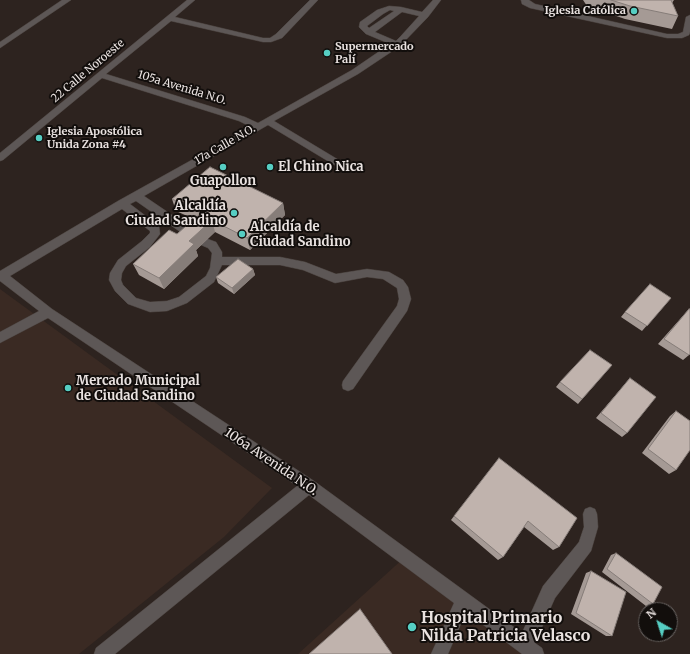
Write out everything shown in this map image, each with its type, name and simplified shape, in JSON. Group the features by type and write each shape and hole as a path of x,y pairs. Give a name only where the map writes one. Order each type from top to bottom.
{"street":[{"path":"0,46 67,0"},
{"name":"22 Calle Noroeste","path":"0,158 191,0"},
{"path":"169,18 263,40 271,40 280,36 314,0"},
{"name":"17a Calle N.O.","path":"0,276 256,126 355,72 397,44 425,15 437,0"},
{"path":"525,0 525,2 533,6 668,36 679,36 686,33 690,17"},
{"path":"397,44 369,32 401,9 425,15"},
{"name":"105a Avenida N.O.","path":"100,75 242,119 256,126"},
{"path":"267,121 349,170"},
{"path":"136,196 193,235"},
{"path":"122,204 155,229 155,234 146,244 122,263 116,273 115,280 119,288 132,301 150,308 167,306 183,300 200,288 210,279 216,268 217,261 217,252 212,246 205,242"},
{"path":"217,261 280,261 305,266 335,279 367,273 385,275 399,283 402,287 404,299 403,308 348,385"},
{"name":"106a Avenida N.O.","path":"0,276 48,312 309,486 531,650"},
{"path":"0,338 48,312"},
{"path":"102,654 309,486"},
{"path":"531,650 549,592 586,546 591,527 590,514"},
{"path":"439,654 463,601"}],"shaded area":[{"name":"Mercado Municipal de Ciudad Sandino","path":"0,289 272,488 224,537 79,654 0,654"},
{"name":"Hospital Primario Nilda Patricia Velasco","path":"405,557 532,654 298,654"}],"building":[{"path":"611,0 671,0 678,16 630,6"},
{"name":"Alcaldía de Ciudad Sandino","path":"210,167 283,203 247,238 212,220 189,241 194,244 159,278 133,264 169,230 177,234 201,213 172,199"},
{"path":"238,259 253,269 232,288 216,277"},
{"path":"650,284 671,298 647,326 625,312"},
{"path":"689,309 690,354 689,355 664,339"},
{"path":"590,350 612,365 582,399 560,382"},
{"path":"630,378 656,397 627,433 601,413"},
{"path":"676,411 690,421 690,450 676,470 648,449"},
{"path":"499,458 577,518 559,547 528,521 503,557 454,516"},
{"path":"616,553 662,587 654,602 650,602 607,569"},
{"path":"591,571 626,592 612,636 576,613"},
{"path":"360,609 392,654 309,654"}],"place":[{"name":"Iglesia Católica","path":"634,11"},
{"name":"Supermercado Palí","path":"327,53"},
{"name":"Iglesia Apostólica Unida Zona #4","path":"39,138"},
{"name":"Guapollon","path":"223,167"},
{"name":"El Chino Nica","path":"270,167"},
{"name":"Alcaldía Ciudad Sandino","path":"234,213"},
{"name":"Alcaldía de Ciudad Sandino","path":"242,234"},
{"name":"Mercado Municipal de Ciudad Sandino","path":"68,388"},
{"name":"Hospital Primario Nilda Patricia Velasco","path":"412,627"}]}
